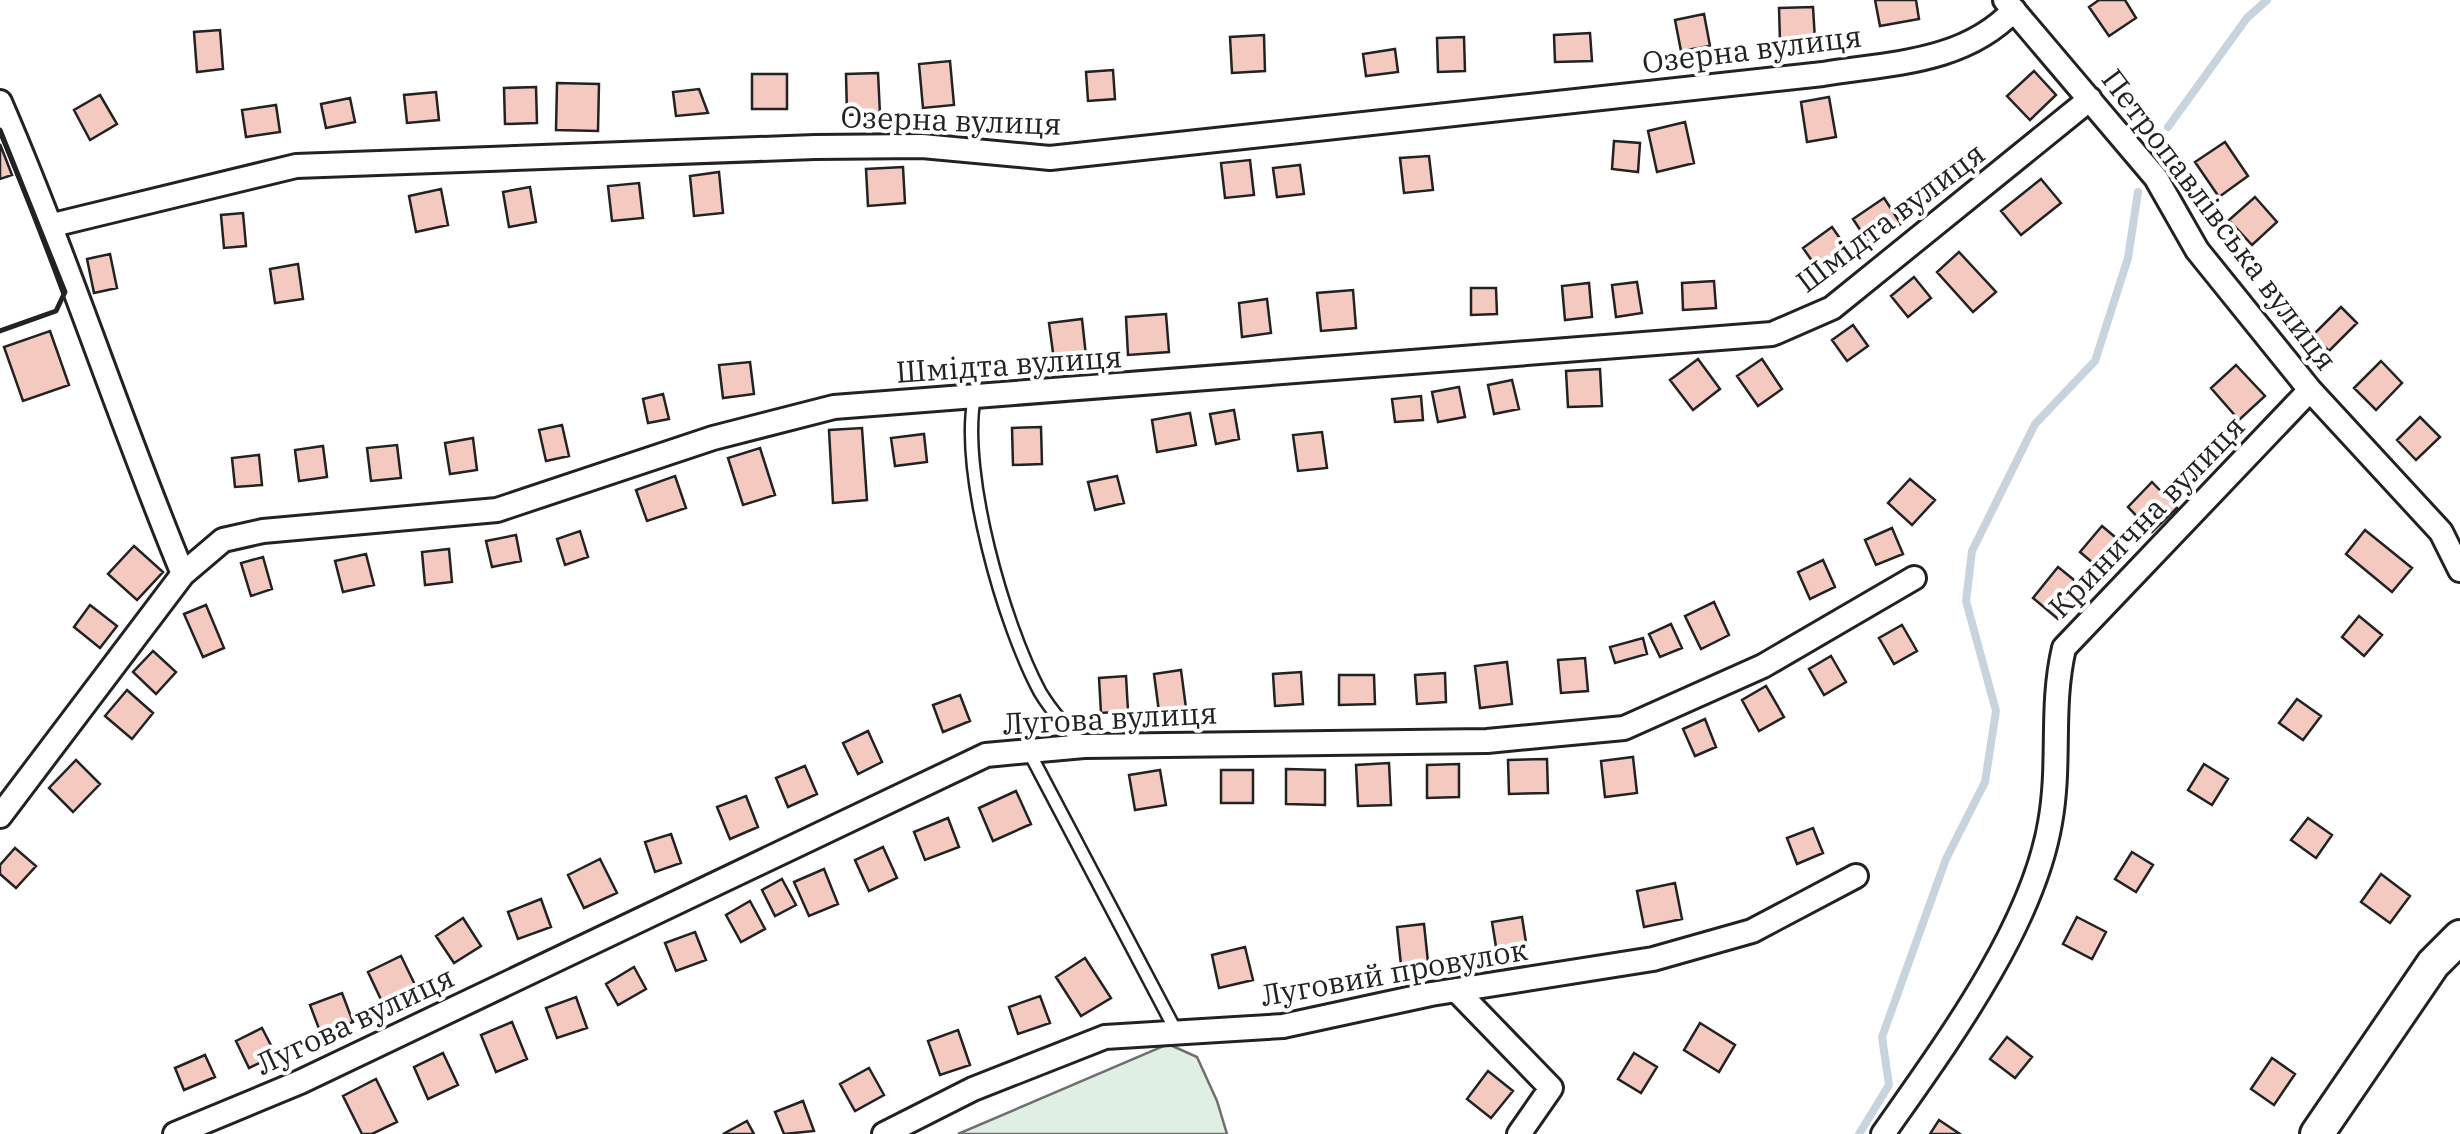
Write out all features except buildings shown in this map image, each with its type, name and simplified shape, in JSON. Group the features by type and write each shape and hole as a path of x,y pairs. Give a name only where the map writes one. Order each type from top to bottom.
{"street":[{"name":"Петропавлівська вулиця","path":"2009,5 2156,178 2197,250 2310,390 2441,532 2460,570"},
{"name":"Озерна вулиця","path":"53,225 296,166 922,146 1050,158 1823,74 1947,54 1990,36 2009,5"},
{"name":"Шмідта вулиця","path":"0,816 183,574 223,540 497,510 714,438 834,408 1772,334 1832,308 2090,99"},
{"path":"0,102 53,225 127,438 183,574"},
{"name":"Кринична вулиця","path":"1883,1134 1976,996 2030,884 2049,829 2056,782 2054,691 2064,648 2310,390"},
{"name":"Лугова вулиця","path":"175,1134 318,1074 986,755 1084,746 1487,741 1624,728 1763,666 1914,578"},
{"name":"Луговий провулок","path":"884,1134 972,1088 1105,1037 1284,1026 1456,990 1652,960 1752,932 1856,876"},
{"path":"2317,1134 2433,964 2460,937"},
{"path":"1456,990 1551,1088 1518,1134"}],"lane":[{"path":"974,398 968,434 976,489 1005,600 1040,691 1084,746"},
{"path":"1028,750 1176,1031"}],"green space":[{"path":"1168,1044 1197,1057 1227,1134 958,1134"}],"waterway":[{"path":"2168,127 2247,18 2267,0"},
{"path":"1859,1134 1889,1085 1882,1037 1946,859 1985,782 1996,711 1966,601 1972,551 2035,424 2095,361 2128,258 2138,192"}],"wall":[{"path":"0,130 65,292 56,311 0,331"}]}
